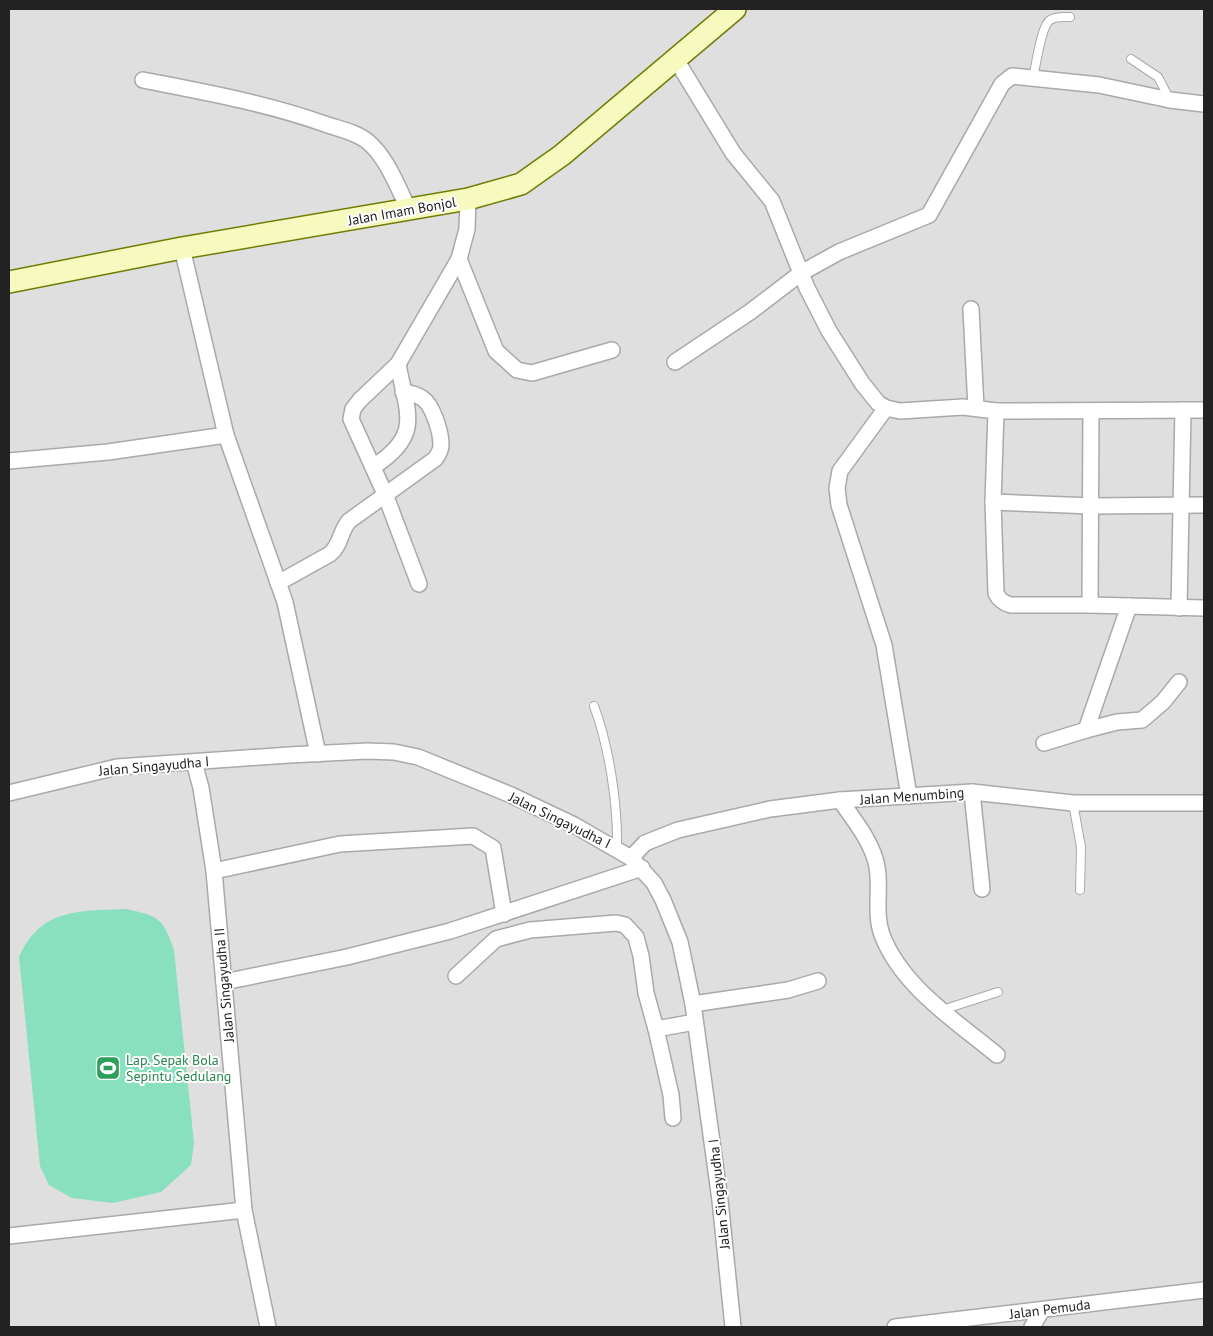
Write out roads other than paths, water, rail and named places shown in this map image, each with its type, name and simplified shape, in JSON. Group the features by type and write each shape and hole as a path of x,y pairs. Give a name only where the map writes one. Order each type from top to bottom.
{"main road":[{"name":"Jalan Imam Bonjol","path":"9,282 182,248 468,199 521,184 562,155 735,9"}],"street":[{"path":"675,58 733,153 772,201 801,273 829,330 878,403 886,408 900,411 963,407 996,411 1204,410"},
{"path":"675,362 750,312 801,273 839,252 930,215 1002,84 1012,76 1099,85 1170,100 1204,104"},
{"path":"143,80 230,97 305,117 352,133 367,141 376,150 409,210"},
{"path":"418,584 385,494 353,424 353,409 398,364 459,259 467,229 468,199"},
{"path":"182,248 226,435 285,602 318,754"},
{"path":"459,259 496,351 517,370 532,373 612,350"},
{"path":"971,309 976,408"},
{"path":"373,467 402,444 408,430 398,364"},
{"path":"278,583 330,554 336,549 342,528 349,521 435,460 441,445 436,423 424,399 416,394 403,392"},
{"path":"886,408 840,471 837,488 839,505 884,645 909,796"},
{"path":"1178,608 1183,410"},
{"path":"996,411 993,502 996,593 998,598 1004,603 1011,605 1204,608"},
{"path":"1090,605 1092,411"},
{"path":"9,462 108,452 226,435"},
{"path":"993,502 1092,506 1204,505"},
{"path":"1086,730 1129,606"},
{"path":"1044,743 1117,722 1142,720 1163,702 1179,682"},
{"name":"Jalan Singayudha I","path":"9,793 99,770 367,751 418,756 510,795 617,848 636,863 654,883 680,942 693,1004 707,1088 733,1327"},
{"name":"Jalan Singayudha II","path":"194,762 201,788 214,871 244,1210 268,1327"},
{"path":"972,792 982,889"},
{"name":"Jalan Menumbing","path":"636,863 645,843 678,830 770,809 840,800 972,792 1073,803 1204,803"},
{"path":"840,800 873,854 877,867 878,917 882,934 895,959 910,979 942,1010 997,1055"},
{"path":"214,871 340,844 473,836 493,848 504,914"},
{"path":"224,982 347,957 450,931 504,914 636,863"},
{"path":"456,976 496,938 530,930 616,923 625,926 636,937 641,956 646,993 671,1095 673,1118"},
{"path":"693,1004 788,990 818,981"},
{"path":"656,1030 695,1022"},
{"path":"9,1236 244,1210"},
{"name":"Jalan Pemuda","path":"895,1327 1204,1290"},
{"path":"1032,1327 1042,1310"}],"lane":[{"path":"1033,78 1044,28 1049,20 1070,18"},
{"path":"1131,59 1158,77 1170,100"},
{"path":"594,706 604,735 618,827 617,848"},
{"path":"1073,803 1081,847 1080,890"},
{"path":"942,1010 998,992"}],"place":[{"name":"Lap. Sepak Bola Sepintu Sedulang","path":"108,1068"}]}
